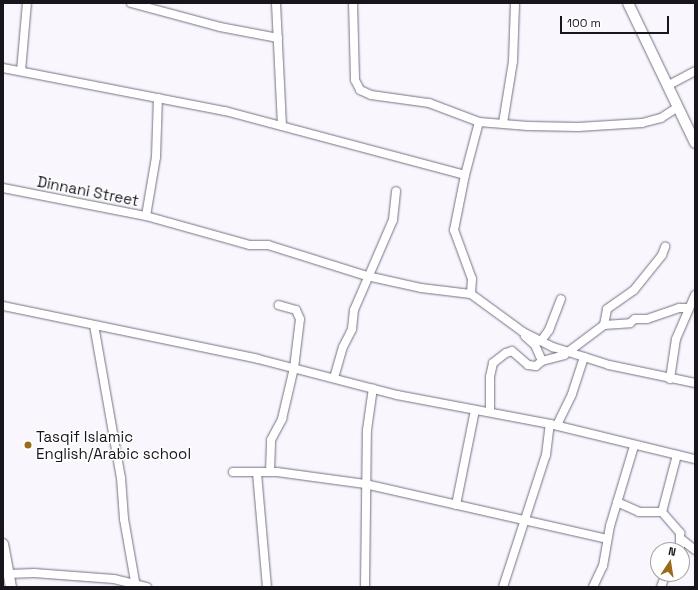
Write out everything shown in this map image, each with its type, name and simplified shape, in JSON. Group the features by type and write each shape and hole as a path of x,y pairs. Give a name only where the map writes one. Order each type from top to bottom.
{"street":[{"path":"21,71 27,3"},
{"path":"131,3 220,27 278,38"},
{"path":"276,3 282,126"},
{"path":"353,3 352,53 355,80 360,90 371,95 430,103 479,122 578,127 620,126 661,118 678,107"},
{"path":"503,124 513,61 515,3"},
{"path":"628,3 695,143"},
{"path":"3,68 225,111 465,175"},
{"path":"668,86 695,71"},
{"name":"Dinnani Street","path":"3,188 146,216 156,157 158,98"},
{"path":"471,294 472,280 454,230 465,175 479,122"},
{"path":"334,378 367,276 392,220 396,191"},
{"path":"146,216 250,245 268,245 367,276 421,288 471,294 523,332 568,352 670,379 695,383"},
{"path":"604,325 607,309 634,290 662,255 665,247"},
{"path":"670,379 676,338 695,295"},
{"path":"541,341 549,330 561,299"},
{"path":"270,472 271,440 282,419 294,368 300,319 296,310 279,305"},
{"path":"3,306 294,368 373,388 475,410 553,424 634,446 695,459"},
{"path":"490,412 490,377 493,363 512,351 528,364 536,366 542,361 564,355 604,325 630,323 636,319 647,320 666,311 689,308"},
{"path":"94,325 121,478 124,519 135,585"},
{"path":"523,332 535,345 542,361"},
{"path":"503,587 526,522 546,455 553,424 572,394 584,357"},
{"path":"364,587 367,430 373,388"},
{"path":"456,505 475,410"},
{"path":"593,587 603,566 607,539 634,446"},
{"path":"662,512 677,455"},
{"path":"233,472 270,472 365,484 526,522 607,539"},
{"path":"257,473 267,587"},
{"path":"617,502 639,512 662,512 680,533 681,542"},
{"path":"681,539 695,550"},
{"path":"3,544 11,587"},
{"path":"8,574 34,573 114,579 146,587"}],"place":[{"name":"Tasqif Islamic English/Arabic school","path":"28,445"}]}
